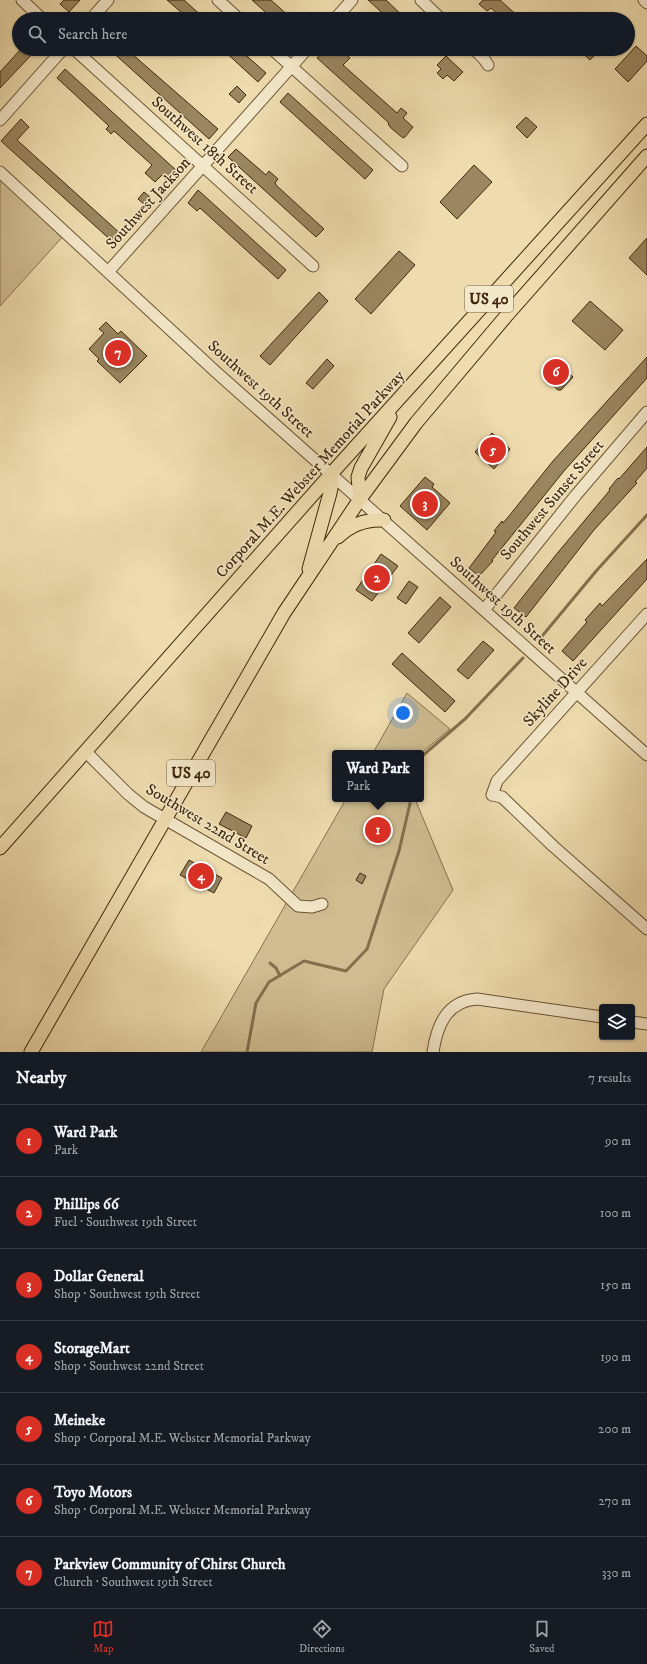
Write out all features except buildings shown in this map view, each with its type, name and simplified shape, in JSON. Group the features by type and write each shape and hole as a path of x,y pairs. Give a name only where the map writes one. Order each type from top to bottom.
{"main road":[{"name":"Corporal M.E. Webster Memorial Parkway","path":"0,848 400,397 647,124"},
{"name":"US 40","path":"31,1052 284,613 360,499 416,424 506,315 647,156"},
{"path":"360,499 358,482 361,468 400,397"},
{"path":"306,580 330,494 332,474"},
{"path":"327,548 345,530 359,523 371,520 384,520"}],"street":[{"path":"22,0 35,12"},
{"path":"97,12 108,0"},
{"path":"218,0 231,12"},
{"path":"341,12 352,0"},
{"path":"421,0 434,12"},
{"path":"644,0 647,3"},
{"path":"0,120 57,56"},
{"name":"Southwest 18th Street","path":"82,56 204,165 313,266"},
{"path":"279,56 402,166"},
{"name":"Southwest Jackson","path":"108,272 301,56"},
{"path":"481,56 488,65"},
{"name":"Southwest 19th Street","path":"0,172 216,372 647,755"},
{"name":"Southwest Sunset Street","path":"484,610 576,495 647,412"},
{"name":"Skyline Drive","path":"647,614 497,781 492,795 502,797 553,846 647,929"},
{"name":"Southwest 22nd Street","path":"86,752 128,794 164,820 269,879 298,906 312,907 322,904"},
{"path":"433,1052 436,1034 442,1021 451,1010 466,1000 477,998 599,1017"},
{"path":"635,1022 647,1024"}],"shaded area":[{"path":"0,172 66,233 0,306"},
{"path":"407,693 450,729 424,751 375,750"},
{"path":"344,802 416,802 453,890 384,989 372,1052 201,1052"}],"waterway":[{"path":"538,641 597,570 647,515"},
{"path":"424,754 465,719 523,658"},
{"path":"247,1052 256,1003 269,982 304,961 346,971 367,949 399,851 410,802"},
{"path":"270,963 276,968 280,976"}],"place":[{"name":"Parkview Community of Chirst Church","path":"118,353"},
{"name":"Toyo Motors","path":"556,372"},
{"name":"Meineke","path":"493,450"},
{"name":"Dollar General","path":"425,504"},
{"name":"Phillips 66","path":"377,578"},
{"name":"Ward Park","path":"378,830"},
{"name":"StorageMart","path":"201,876"}]}
